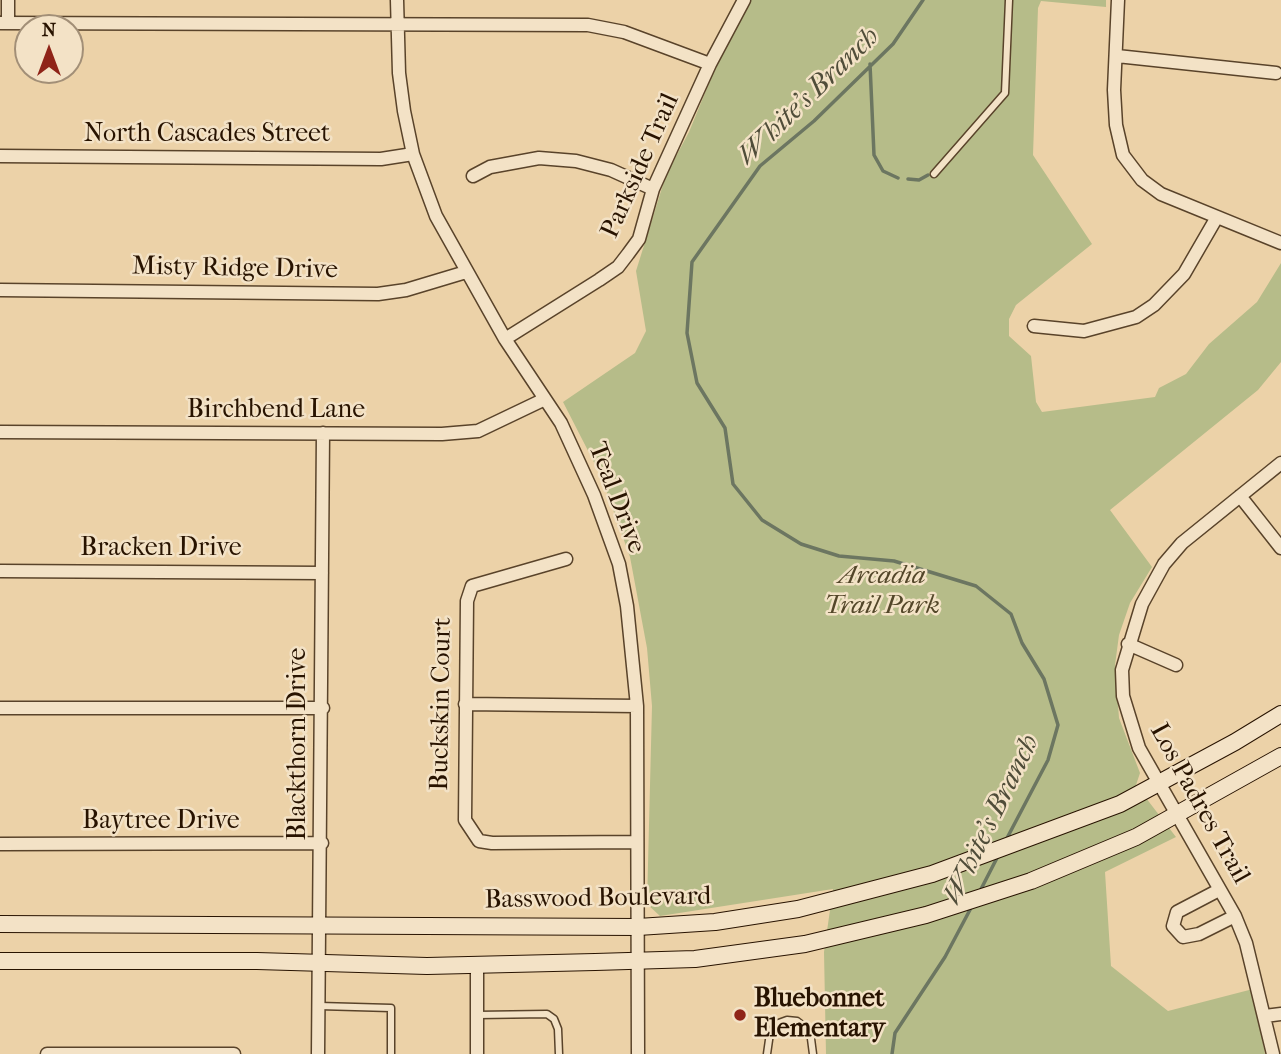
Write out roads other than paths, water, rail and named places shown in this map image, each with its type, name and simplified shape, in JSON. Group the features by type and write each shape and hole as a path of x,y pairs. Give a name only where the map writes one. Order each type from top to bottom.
{"main road":[{"name":"Basswood Boulevard","path":"0,924 638,927 715,922 784,912 932,874 1047,834 1160,785 1281,714"},
{"path":"0,961 477,965 638,961 747,953 853,935 950,908 1031,881 1136,837 1281,756"}],"street":[{"path":"8,0 4,23 607,27 710,64"},
{"name":"Teal Drive","path":"397,0 399,73 413,154 436,216 505,339 575,450 610,535 627,606 637,706 638,1054"},
{"name":"Parkside Trail","path":"505,339 618,267 639,239 653,189 710,64 744,0"},
{"path":"1118,0 1114,90 1116,125 1123,155 1142,180 1161,194 1281,243"},
{"path":"1116,55 1276,73"},
{"name":"North Cascades Street","path":"0,156 380,159 413,154"},
{"path":"473,176 490,167 539,158 576,161 611,170 653,189"},
{"path":"1034,326 1084,331 1136,317 1154,305 1176,284 1217,218"},
{"name":"Misty Ridge Drive","path":"0,290 378,294 406,290 466,272"},
{"name":"Birchbend Lane","path":"0,432 442,434 478,431 503,422 545,399"},
{"name":"Blackthorn Drive","path":"318,1054 323,708 323,433"},
{"name":"Los Padres Trail","path":"1273,1054 1255,970 1235,916 1160,785 1128,719 1122,670 1142,604 1164,564 1182,543 1281,463"},
{"path":"1240,496 1281,548"},
{"name":"Buckskin Court","path":"566,559 472,586 467,601 463,801 465,820 479,841 492,843 637,842"},
{"name":"Bracken Drive","path":"0,571 322,573"},
{"path":"1128,644 1176,665"},
{"path":"465,704 637,706"},
{"path":"0,708 323,708"},
{"name":"Baytree Drive","path":"0,844 321,843"},
{"path":"1219,890 1177,912 1173,926 1183,937 1199,934 1235,916"},
{"path":"477,965 477,1054"},
{"path":"1265,1016 1281,1014"},
{"path":"47,1054 234,1054"}],"lane":[{"path":"934,174 1005,93 1009,0"},
{"path":"319,1006 391,1008 391,1054"},
{"path":"477,1014 547,1014 554,1018 558,1029 559,1054"},
{"path":"767,1054 769,1033 776,1024 787,1020 797,1021 810,1031 813,1054"}],"waterway":[{"name":"White's Branch","path":"923,0 893,44 814,121 760,166 692,262 687,333 697,383 725,428 733,484 762,520 801,544 839,556 894,561 976,586 1011,614 1022,643 1044,679 1058,725 1048,760 1006,840"},
{"path":"870,64 874,155 883,171 898,178"},
{"path":"908,179 919,180 928,175"},
{"name":"White's Branch","path":"979,893 998,856"},
{"name":"White's Branch","path":"892,1054 895,1033 945,957 972,906"}],"place":[{"name":"Bluebonnet Elementary","path":"740,1015"}],"park label":[{"name":"Arcadia Trail Park","path":"882,592"}]}
